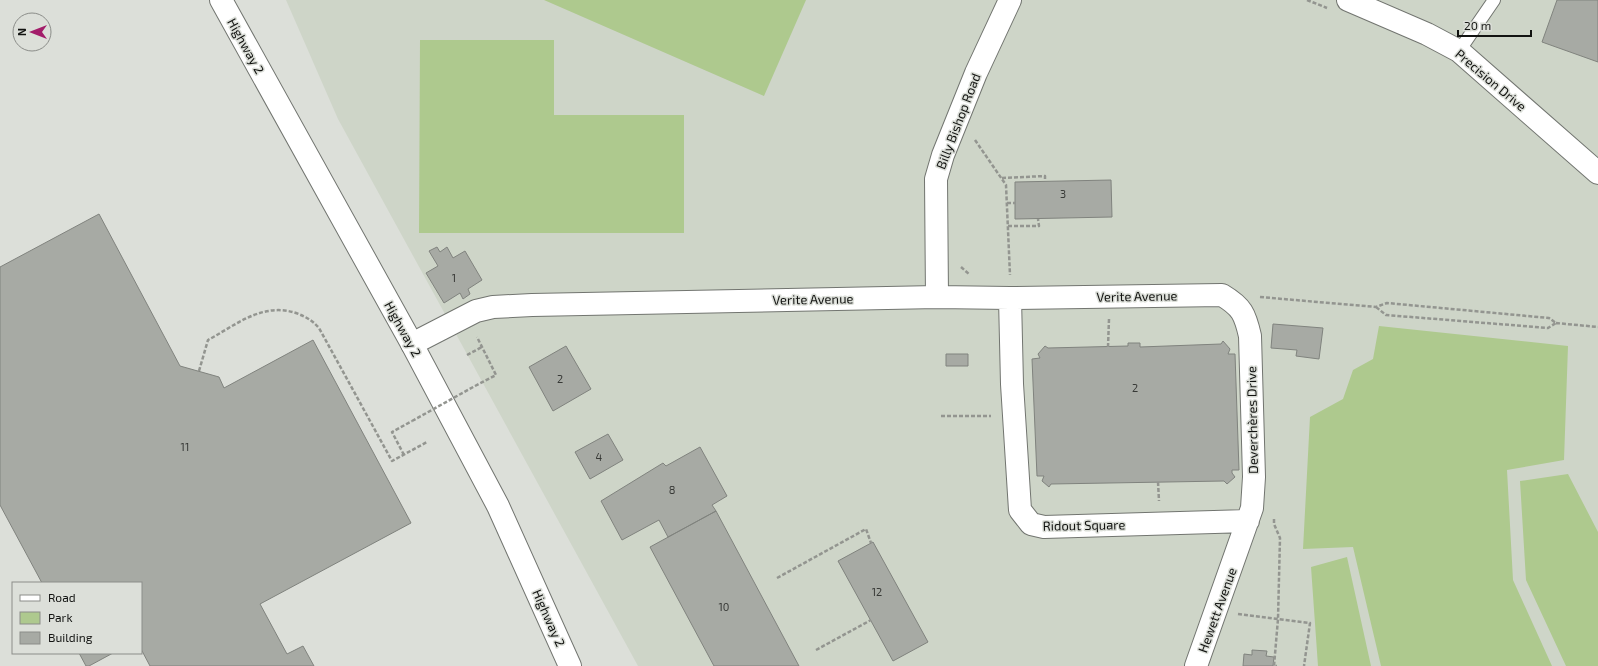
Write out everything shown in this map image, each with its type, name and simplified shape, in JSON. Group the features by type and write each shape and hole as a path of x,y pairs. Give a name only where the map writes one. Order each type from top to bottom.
{"street":[{"name":"Highway 2","path":"221,0 412,344 498,506 570,666"},
{"name":"Billy Bishop Road","path":"937,297 936,179 943,155 976,73 1010,0"},
{"name":"Precision Drive","path":"1338,4 1427,34 1459,51 1598,173"},
{"name":"Verite Avenue","path":"412,344 476,311 493,307 937,297 1010,298 1222,295"},
{"name":"Deverchères Drive","path":"1222,295 1236,304 1247,319 1250,336 1254,477 1252,508 1237,553"},
{"name":"Ridout Square","path":"1010,298 1014,416 1020,510 1031,524 1044,527 1248,521"},
{"name":"Hewett Avenue","path":"1198,662 1237,553"}],"lane":[{"path":"1459,51 1494,0"}],"path":[{"path":"1307,0 1338,4"},
{"path":"958,117 1006,185 1010,276 1018,276"},
{"path":"1002,178 1045,176 1045,182"},
{"path":"1007,203 1015,203"},
{"path":"1008,226 1038,226 1038,219"},
{"path":"958,264 972,276"},
{"path":"1222,295 1376,307 1387,303 1534,316 1549,318 1556,323 1598,327"},
{"path":"1376,307 1386,315 1548,328 1556,323"},
{"path":"199,371 208,340 255,314 271,310 286,310 312,320 319,328 392,461 427,442"},
{"path":"1108,346 1109,319"},
{"path":"404,455 392,432 496,375 474,331"},
{"path":"467,355 482,347"},
{"path":"941,416 1014,416"},
{"path":"1274,516 1274,524 1280,538 1278,619 1274,666 1277,666"},
{"path":"777,578 866,529 871,543"},
{"path":"1216,611 1310,623 1304,666"},
{"path":"816,650 871,620"}],"shaded area":[{"path":"286,0 1598,0 1598,666 638,666 338,119"}],"green space":[{"path":"544,0 806,0 764,96"},
{"path":"420,40 554,40 554,115 684,115 684,233 419,233"},
{"path":"1379,326 1568,346 1564,460 1507,470 1513,580 1552,666 1381,666 1353,547 1303,549 1310,417 1343,399 1353,370 1373,359"},
{"path":"1568,474 1598,532 1598,666 1566,666 1526,580 1520,481"},
{"path":"1347,557 1371,666 1318,666 1311,567"}],"building":[{"path":"1557,0 1598,0 1598,62 1542,42"},
{"path":"1111,180 1112,217 1015,219 1015,182"},
{"path":"99,214 180,366 219,377 224,388 313,340 411,523 260,604 287,654 303,646 314,666 150,666 142,651 142,582 41,582 0,505 0,267"},
{"path":"437,247 440,252 447,247 453,258 465,251 482,280 468,289 470,294 463,299 460,293 444,303 426,273 438,266 429,251"},
{"path":"1273,324 1323,328 1319,359 1296,356 1297,350 1271,348"},
{"path":"1223,341 1230,349 1228,354 1235,354 1239,470 1232,470 1235,477 1227,484 1224,481 1051,484 1049,487 1042,481 1044,476 1037,476 1032,359 1040,358 1038,354 1045,346 1048,348 1128,346 1128,343 1140,343 1140,347 1221,344"},
{"path":"566,346 591,389 553,411 529,367"},
{"path":"946,354 968,354 968,366 946,366"},
{"path":"608,434 623,460 590,479 575,452"},
{"path":"700,447 727,496 712,505 716,511 668,537 659,520 622,540 601,501 663,463 666,466"},
{"path":"716,511 799,666 714,666 650,547"},
{"path":"873,542 928,642 893,661 838,561"},
{"path":"1252,650 1267,651 1266,656 1274,657 1273,666 1243,666 1244,654 1252,655"},
{"path":"80,654 111,654 89,666 86,666"}]}
